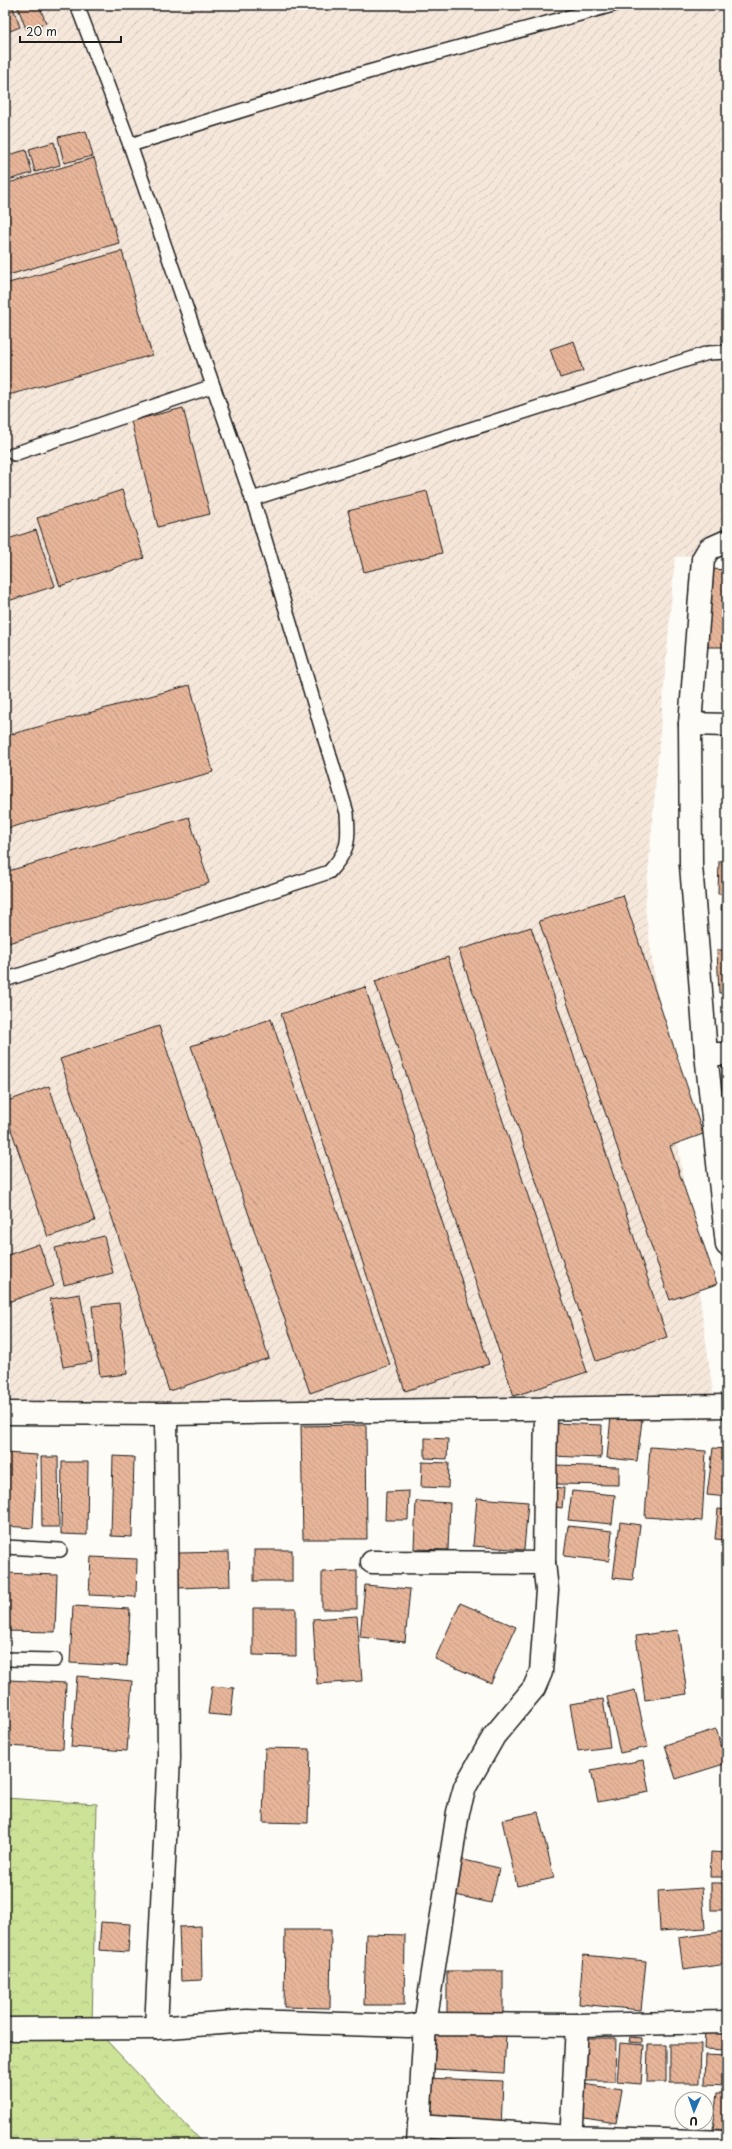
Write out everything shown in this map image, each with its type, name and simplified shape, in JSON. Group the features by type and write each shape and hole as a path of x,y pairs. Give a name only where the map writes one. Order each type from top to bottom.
{"street":[{"path":"727,541 709,548 703,559 690,724 690,865 717,1054 727,1245"},
{"path":"690,724 727,725"},
{"path":"5,1413 166,1414 727,1406"},
{"path":"546,1408 544,1563 547,1590 541,1672 534,1688 494,1736 466,1787 458,1812 425,2024 418,2135 571,2140 727,2142"},
{"path":"156,2028 169,1758 166,1414"},
{"path":"372,1562 544,1563"},
{"path":"5,2029 156,2028 247,2021 408,2026 425,2024 577,2025 727,2022"},
{"path":"571,2140 577,2025"}],"lane":[{"path":"5,980 329,872 344,856 349,834 347,813 252,499 130,145 77,5"},
{"path":"130,145 350,77 613,5"},
{"path":"252,499 708,354 727,352"},
{"path":"14,454 213,386"},
{"path":"5,1547 60,1550"},
{"path":"5,1659 55,1660"}],"shaded area":[{"path":"5,5 727,5 727,553 675,557 645,909 717,1420 5,1424"}],"green space":[{"path":"5,1798 97,1804 92,2025 204,2144 5,2144"}],"building":[{"path":"5,5 12,5 20,27 5,33"},
{"path":"17,5 39,5 46,23 26,29"},
{"path":"86,131 93,156 64,163 58,137"},
{"path":"54,142 60,165 35,172 29,149"},
{"path":"26,150 32,173 5,181 5,156"},
{"path":"94,158 119,243 5,276 5,184"},
{"path":"122,251 152,355 5,396 5,284"},
{"path":"574,341 583,371 560,378 550,349"},
{"path":"183,408 210,514 158,527 131,421"},
{"path":"122,490 144,558 60,586 37,518"},
{"path":"427,491 442,553 364,572 348,511"},
{"path":"36,530 55,586 5,602 5,540"},
{"path":"711,569 727,570 727,647 708,647"},
{"path":"190,685 213,772 5,829 5,736"},
{"path":"725,743 727,743 727,790 726,790"},
{"path":"189,817 209,883 5,944 5,872"},
{"path":"719,861 727,861 727,894 718,894"},
{"path":"623,895 703,1134 670,1146 717,1284 670,1300 539,921"},
{"path":"722,898 727,898 727,910 721,910"},
{"path":"531,927 667,1337 596,1361 459,950"},
{"path":"717,950 727,950 727,993 719,993"},
{"path":"448,957 587,1372 514,1396 375,981"},
{"path":"365,987 489,1364 405,1391 281,1014"},
{"path":"271,1019 390,1365 310,1393 191,1046"},
{"path":"159,1026 269,1358 169,1391 60,1059"},
{"path":"723,1054 727,1054 727,1115 721,1114"},
{"path":"49,1086 95,1221 48,1237 5,1112 5,1102"},
{"path":"104,1236 113,1273 64,1285 55,1248"},
{"path":"39,1244 54,1286 5,1303 5,1256"},
{"path":"80,1294 92,1362 63,1367 50,1299"},
{"path":"119,1303 127,1374 100,1377 92,1306"},
{"path":"611,1416 642,1420 637,1461 607,1458"},
{"path":"552,1423 602,1425 601,1458 551,1456"},
{"path":"366,1425 367,1539 303,1539 301,1426"},
{"path":"425,1438 448,1439 447,1459 425,1458"},
{"path":"650,1447 706,1451 702,1521 645,1517"},
{"path":"713,1448 727,1449 727,1497 707,1495"},
{"path":"5,1453 37,1455 33,1528 5,1526"},
{"path":"113,1456 134,1457 132,1537 111,1536"},
{"path":"41,1457 58,1457 59,1527 42,1527"},
{"path":"62,1462 88,1462 87,1535 61,1534"},
{"path":"422,1462 449,1463 448,1488 421,1487"},
{"path":"556,1465 619,1467 619,1485 555,1484"},
{"path":"551,1487 564,1488 562,1508 549,1506"},
{"path":"409,1491 408,1520 385,1520 386,1492"},
{"path":"572,1491 615,1495 612,1524 568,1520"},
{"path":"477,1498 528,1502 524,1550 473,1546"},
{"path":"416,1501 450,1503 448,1550 414,1549"},
{"path":"718,1509 727,1510 727,1540 715,1539"},
{"path":"620,1522 640,1525 633,1580 613,1578"},
{"path":"568,1526 612,1531 609,1561 564,1556"},
{"path":"254,1550 292,1550 292,1581 254,1581"},
{"path":"229,1552 230,1586 179,1588 178,1553"},
{"path":"91,1557 137,1559 136,1597 89,1595"},
{"path":"357,1571 357,1609 322,1609 322,1572"},
{"path":"5,1573 57,1575 55,1632 5,1631"},
{"path":"365,1585 410,1589 405,1642 360,1637"},
{"path":"460,1603 516,1627 491,1683 435,1659"},
{"path":"73,1606 130,1609 127,1666 70,1663"},
{"path":"253,1608 296,1608 296,1656 253,1655"},
{"path":"357,1616 362,1681 317,1684 313,1619"},
{"path":"678,1630 687,1694 645,1700 636,1636"},
{"path":"77,1676 132,1681 127,1751 71,1747"},
{"path":"9,1680 66,1683 63,1749 5,1746"},
{"path":"212,1686 234,1688 231,1716 208,1714"},
{"path":"635,1690 648,1747 620,1753 607,1697"},
{"path":"603,1699 610,1747 578,1751 570,1704"},
{"path":"716,1729 727,1763 676,1779 665,1745"},
{"path":"265,1748 310,1749 308,1823 263,1822"},
{"path":"643,1760 649,1792 598,1802 591,1770"},
{"path":"538,1812 554,1878 517,1886 502,1820"},
{"path":"711,1852 727,1853 727,1877 710,1877"},
{"path":"455,1858 499,1868 491,1903 447,1893"},
{"path":"711,1883 727,1883 727,1910 711,1910"},
{"path":"702,1888 705,1928 660,1931 658,1891"},
{"path":"101,1922 130,1924 128,1952 99,1950"},
{"path":"201,1926 202,1980 181,1981 179,1927"},
{"path":"285,1930 331,1930 330,2008 284,2007"},
{"path":"727,1931 727,1964 683,1970 679,1938"},
{"path":"366,1934 405,1935 404,2005 364,2005"},
{"path":"583,1955 646,1961 641,2010 579,2004"},
{"path":"447,1971 503,1971 503,2017 447,2017"},
{"path":"436,2030 506,2034 504,2073 434,2069"},
{"path":"705,2030 727,2031 727,2050 704,2049"},
{"path":"630,2037 642,2038 642,2043 629,2042"},
{"path":"584,2038 616,2038 615,2081 584,2081"},
{"path":"620,2043 644,2045 641,2084 617,2082"},
{"path":"670,2044 701,2044 700,2083 670,2083"},
{"path":"648,2045 666,2045 666,2082 647,2082"},
{"path":"706,2055 727,2056 727,2085 705,2084"},
{"path":"427,2078 503,2081 501,2129 425,2126"},
{"path":"583,2084 622,2090 616,2123 578,2117"},
{"path":"717,2093 727,2093 727,2130 714,2129"},
{"path":"424,2140 472,2143 472,2144 424,2144"}]}
